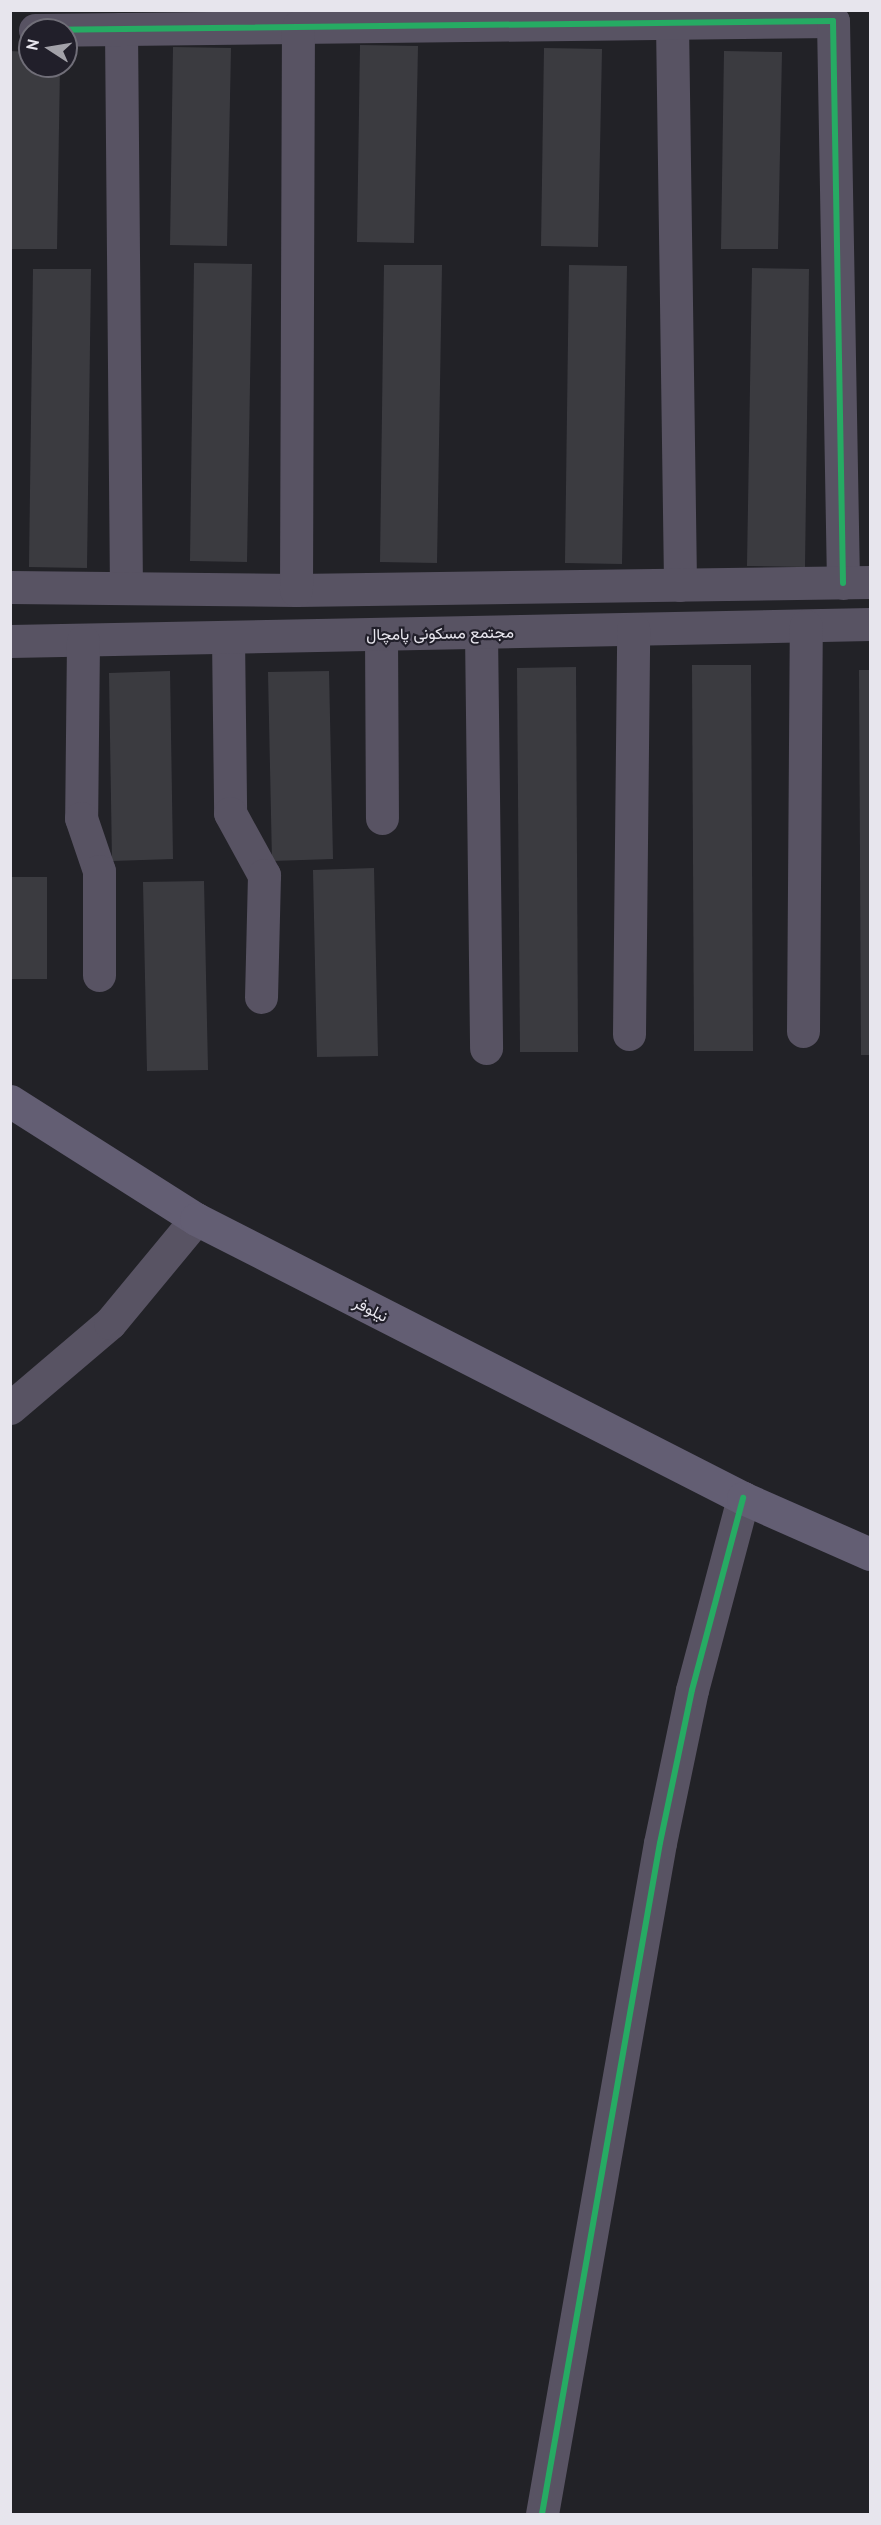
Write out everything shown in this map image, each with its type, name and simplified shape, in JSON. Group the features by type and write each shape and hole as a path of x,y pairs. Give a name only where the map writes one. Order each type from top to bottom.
{"main road":[{"name":"نیلوفر","path":"10,1101 196,1219 743,1498 870,1554"}],"street":[{"path":"10,587 297,590 857,582 833,21 78,30"},
{"path":"672,22 680,585"},
{"path":"297,590 298,27"},
{"path":"121,29 126,588"},
{"name":"مجتمع مسکونی پامچال","path":"10,641 870,624"},
{"path":"803,1031 806,626"},
{"path":"629,1034 633,629"},
{"path":"481,632 486,1048"},
{"path":"381,634 382,818"},
{"path":"228,637 230,813 264,875 261,997"},
{"path":"83,641 81,818 99,871 99,975"},
{"path":"10,1408 110,1323 196,1219"},
{"path":"542,2514 660,1844 692,1690 743,1498"}],"building":[{"path":"360,45 418,46 414,243 357,242"},
{"path":"173,47 231,48 227,246 170,245"},
{"path":"544,48 602,49 598,247 541,246"},
{"path":"10,51 18,51 18,78 60,78 57,249 10,249"},
{"path":"724,51 782,52 778,249 721,249"},
{"path":"194,263 252,264 247,562 190,561"},
{"path":"384,265 442,265 437,563 380,562"},
{"path":"569,265 627,266 622,564 565,563"},
{"path":"752,268 809,269 805,567 747,566"},
{"path":"33,269 91,269 87,568 29,567"},
{"path":"692,665 751,665 753,1051 694,1051"},
{"path":"576,667 578,1052 520,1052 517,668"},
{"path":"859,670 870,670 870,1055 861,1055"},
{"path":"170,671 173,859 112,861 109,673"},
{"path":"329,671 333,859 272,861 268,672"},
{"path":"374,868 378,1056 317,1057 313,870"},
{"path":"10,877 47,877 47,979 10,979"},
{"path":"204,881 208,1070 147,1071 143,882"}],"cycle path":[{"path":"78,30 833,21 843,583"},
{"path":"542,2514 660,1843 692,1690 743,1498"}]}
